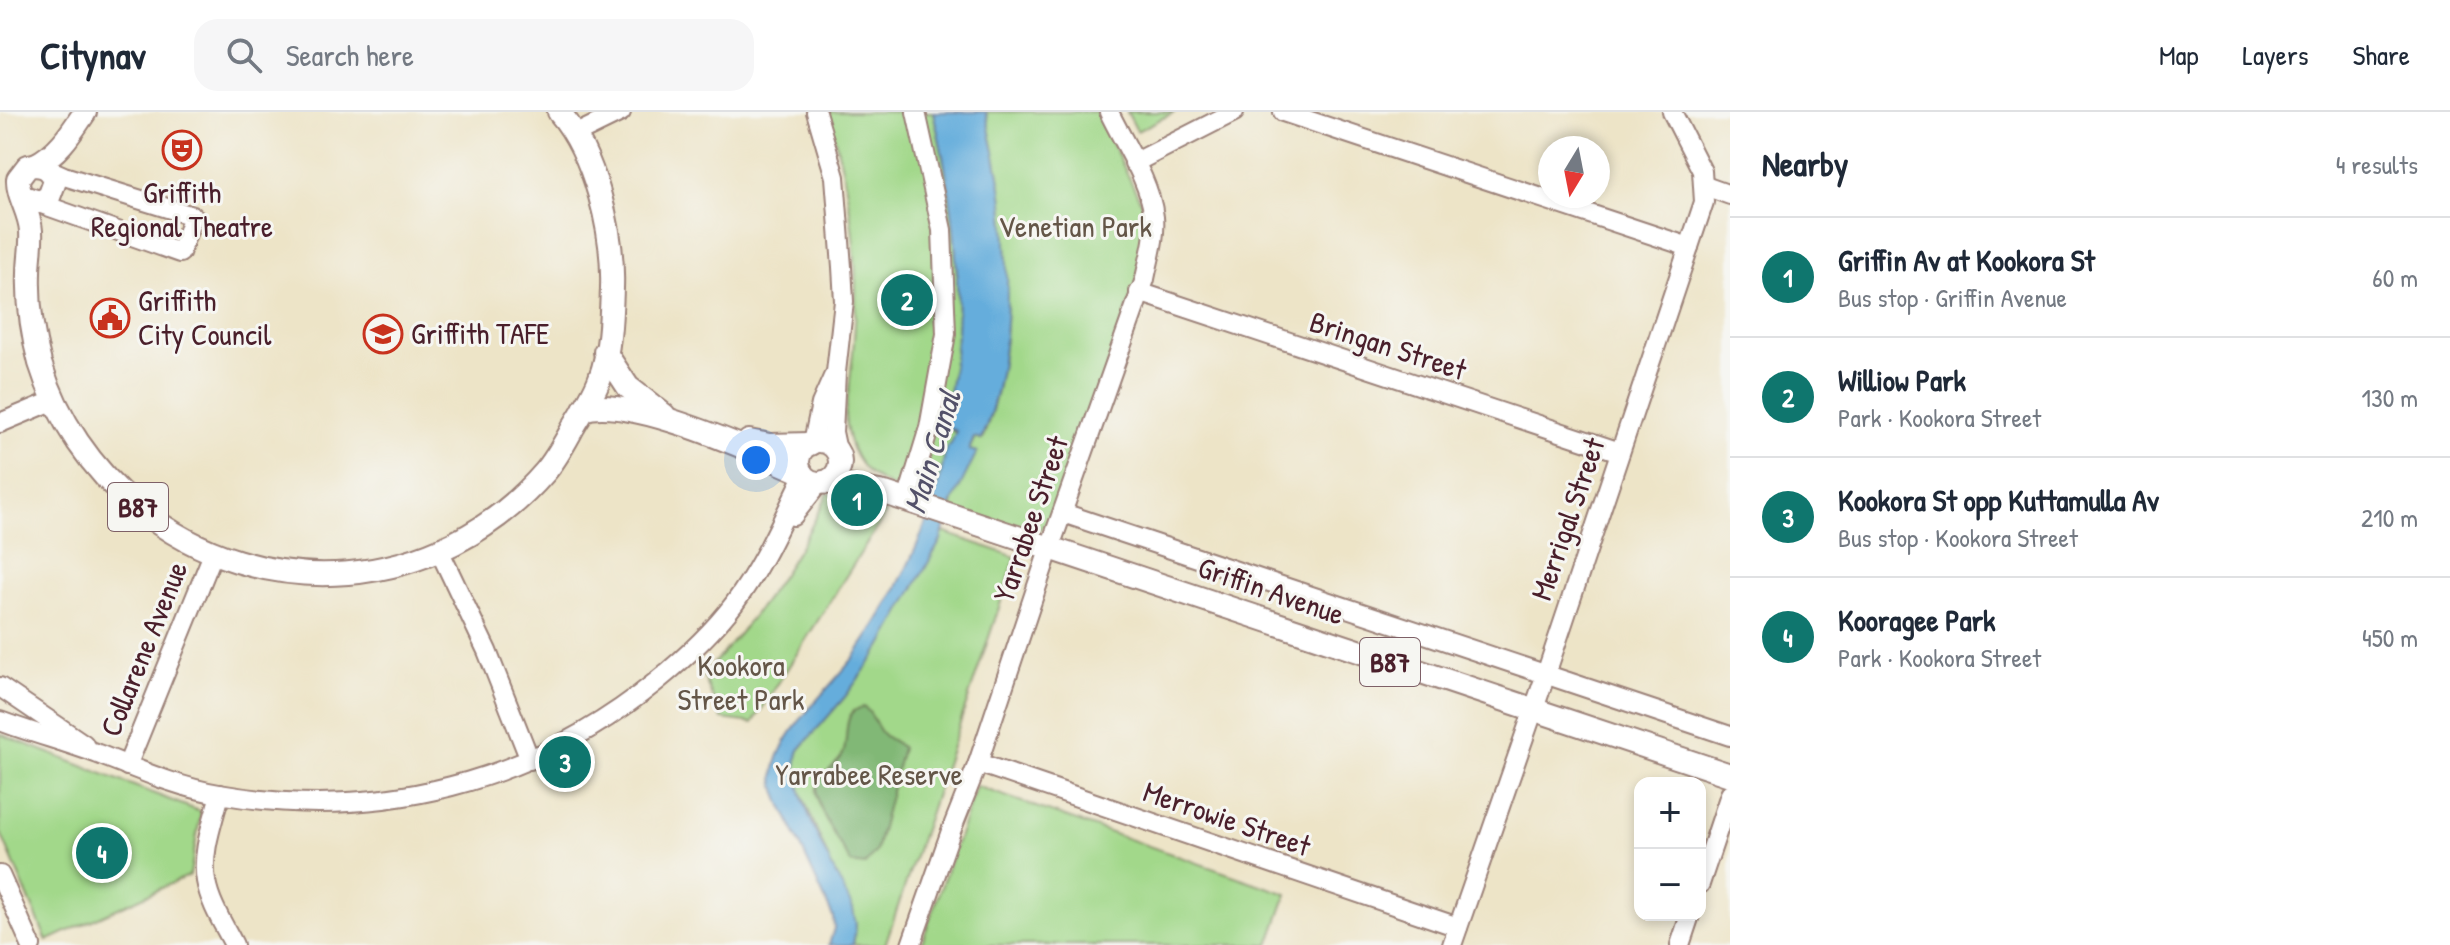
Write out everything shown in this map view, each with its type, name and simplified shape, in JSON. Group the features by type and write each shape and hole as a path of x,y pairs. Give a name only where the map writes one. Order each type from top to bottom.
{"main road":[{"path":"36,166 61,145 85,112"},
{"name":"B87","path":"36,166 18,179 26,198 31,227 29,291 35,340 55,400 80,445 110,484 171,532 213,554 269,570 333,575 393,567 439,550 488,523 528,489 559,453 601,376 612,312 613,274 609,232 576,134 559,112"},
{"path":"0,163 36,166 53,176 54,187 44,200 26,198 0,182"},
{"name":"Griffin Avenue","path":"605,352 628,387 679,424"},
{"name":"Griffin Avenue","path":"584,409 599,405 619,408 701,431 752,449 812,479 885,493 1730,775"},
{"name":"Griffin Avenue","path":"701,431 769,445 811,443"},
{"path":"811,443 800,454 812,479 838,471 838,455"},
{"name":"B87","path":"811,443 829,444 838,455"},
{"name":"Griffin Avenue","path":"838,455 885,493"}],"street":[{"path":"576,134 621,112"},
{"path":"816,112 835,177 842,267 844,301 833,432 838,455"},
{"path":"916,112 942,230 946,334 916,504"},
{"name":"Yarrabee Street","path":"911,945 978,763 1153,248 1154,216 1148,192 1109,112"},
{"path":"1134,163 1234,112"},
{"path":"1283,112 1689,247"},
{"path":"1672,112 1702,171 1705,186 1730,195"},
{"path":"26,198 180,253 193,216 36,166"},
{"name":"Merrigal Street","path":"1455,936 1704,202 1705,186"},
{"name":"Bringan Street","path":"1139,292 1620,452"},
{"path":"811,443 821,404 836,372"},
{"path":"0,423 55,400"},
{"path":"0,721 127,766 220,794 290,801 372,801 456,787 530,760 616,713 675,666 732,605 812,479"},
{"name":"Griffin Avenue","path":"1063,513 1730,736"},
{"path":"439,550 487,651 530,760"},
{"name":"Collarene Avenue","path":"127,766 174,657 213,554"},
{"path":"0,687 96,753"},
{"name":"Merrowie Street","path":"978,763 1455,936"},
{"path":"220,794 206,852 206,881 234,945"},
{"path":"1706,866 1730,794"},
{"path":"0,875 31,945"},
{"path":"1680,945 1688,921"}],"green space":[{"path":"827,112 933,112 953,222 958,305 956,344 945,419 950,430 957,433 934,502 899,490 872,475 853,452 848,436 845,415 854,336 855,262 846,188"},
{"name":"Venetian Park","path":"986,112 1097,112 1146,218 1147,235 1137,281 1058,510 1032,535 951,510 959,478 976,452 969,450 975,437 982,440 992,412 1006,323 1007,262 1003,203"},
{"path":"1127,112 1175,112 1137,131"},
{"name":"Kookora Street Park","path":"828,493 886,513 753,723 722,719 703,675 773,589"},
{"name":"Yarrabee Reserve","path":"943,532 1016,557 885,945 853,945 856,925 798,785 795,760 799,750 845,697 881,647"},
{"path":"864,707 882,733 902,748 876,851 865,865 851,863 826,821 817,795 822,777 843,754 849,719 856,709"},
{"path":"0,734 201,812 190,875 47,941 0,831"},
{"path":"976,786 1287,894 1269,945 921,945"}],"water":[{"name":"Main Canal","path":"933,112 986,112 1000,180 1005,230 1007,291 1003,353 991,412 981,439 974,437 969,450 977,452 949,509 941,540 881,647 845,697 799,750 799,784 806,806 853,909 856,925 853,945 829,945 834,928 833,917 781,804 774,778 777,762 794,729 857,653 900,581 924,529 946,448 956,431 949,428 945,419 957,333 955,250 945,166"}],"place":[{"name":"Griffith Regional Theatre","path":"182,150"},
{"name":"Williow Park","path":"907,300"},
{"name":"Griffith City Council","path":"110,318"},
{"name":"Griffith TAFE","path":"383,334"},
{"name":"Griffin Av at Kookora St","path":"857,500"},
{"name":"Kookora St opp Kuttamulla Av","path":"565,762"},
{"name":"Kooragee Park","path":"102,853"}]}
